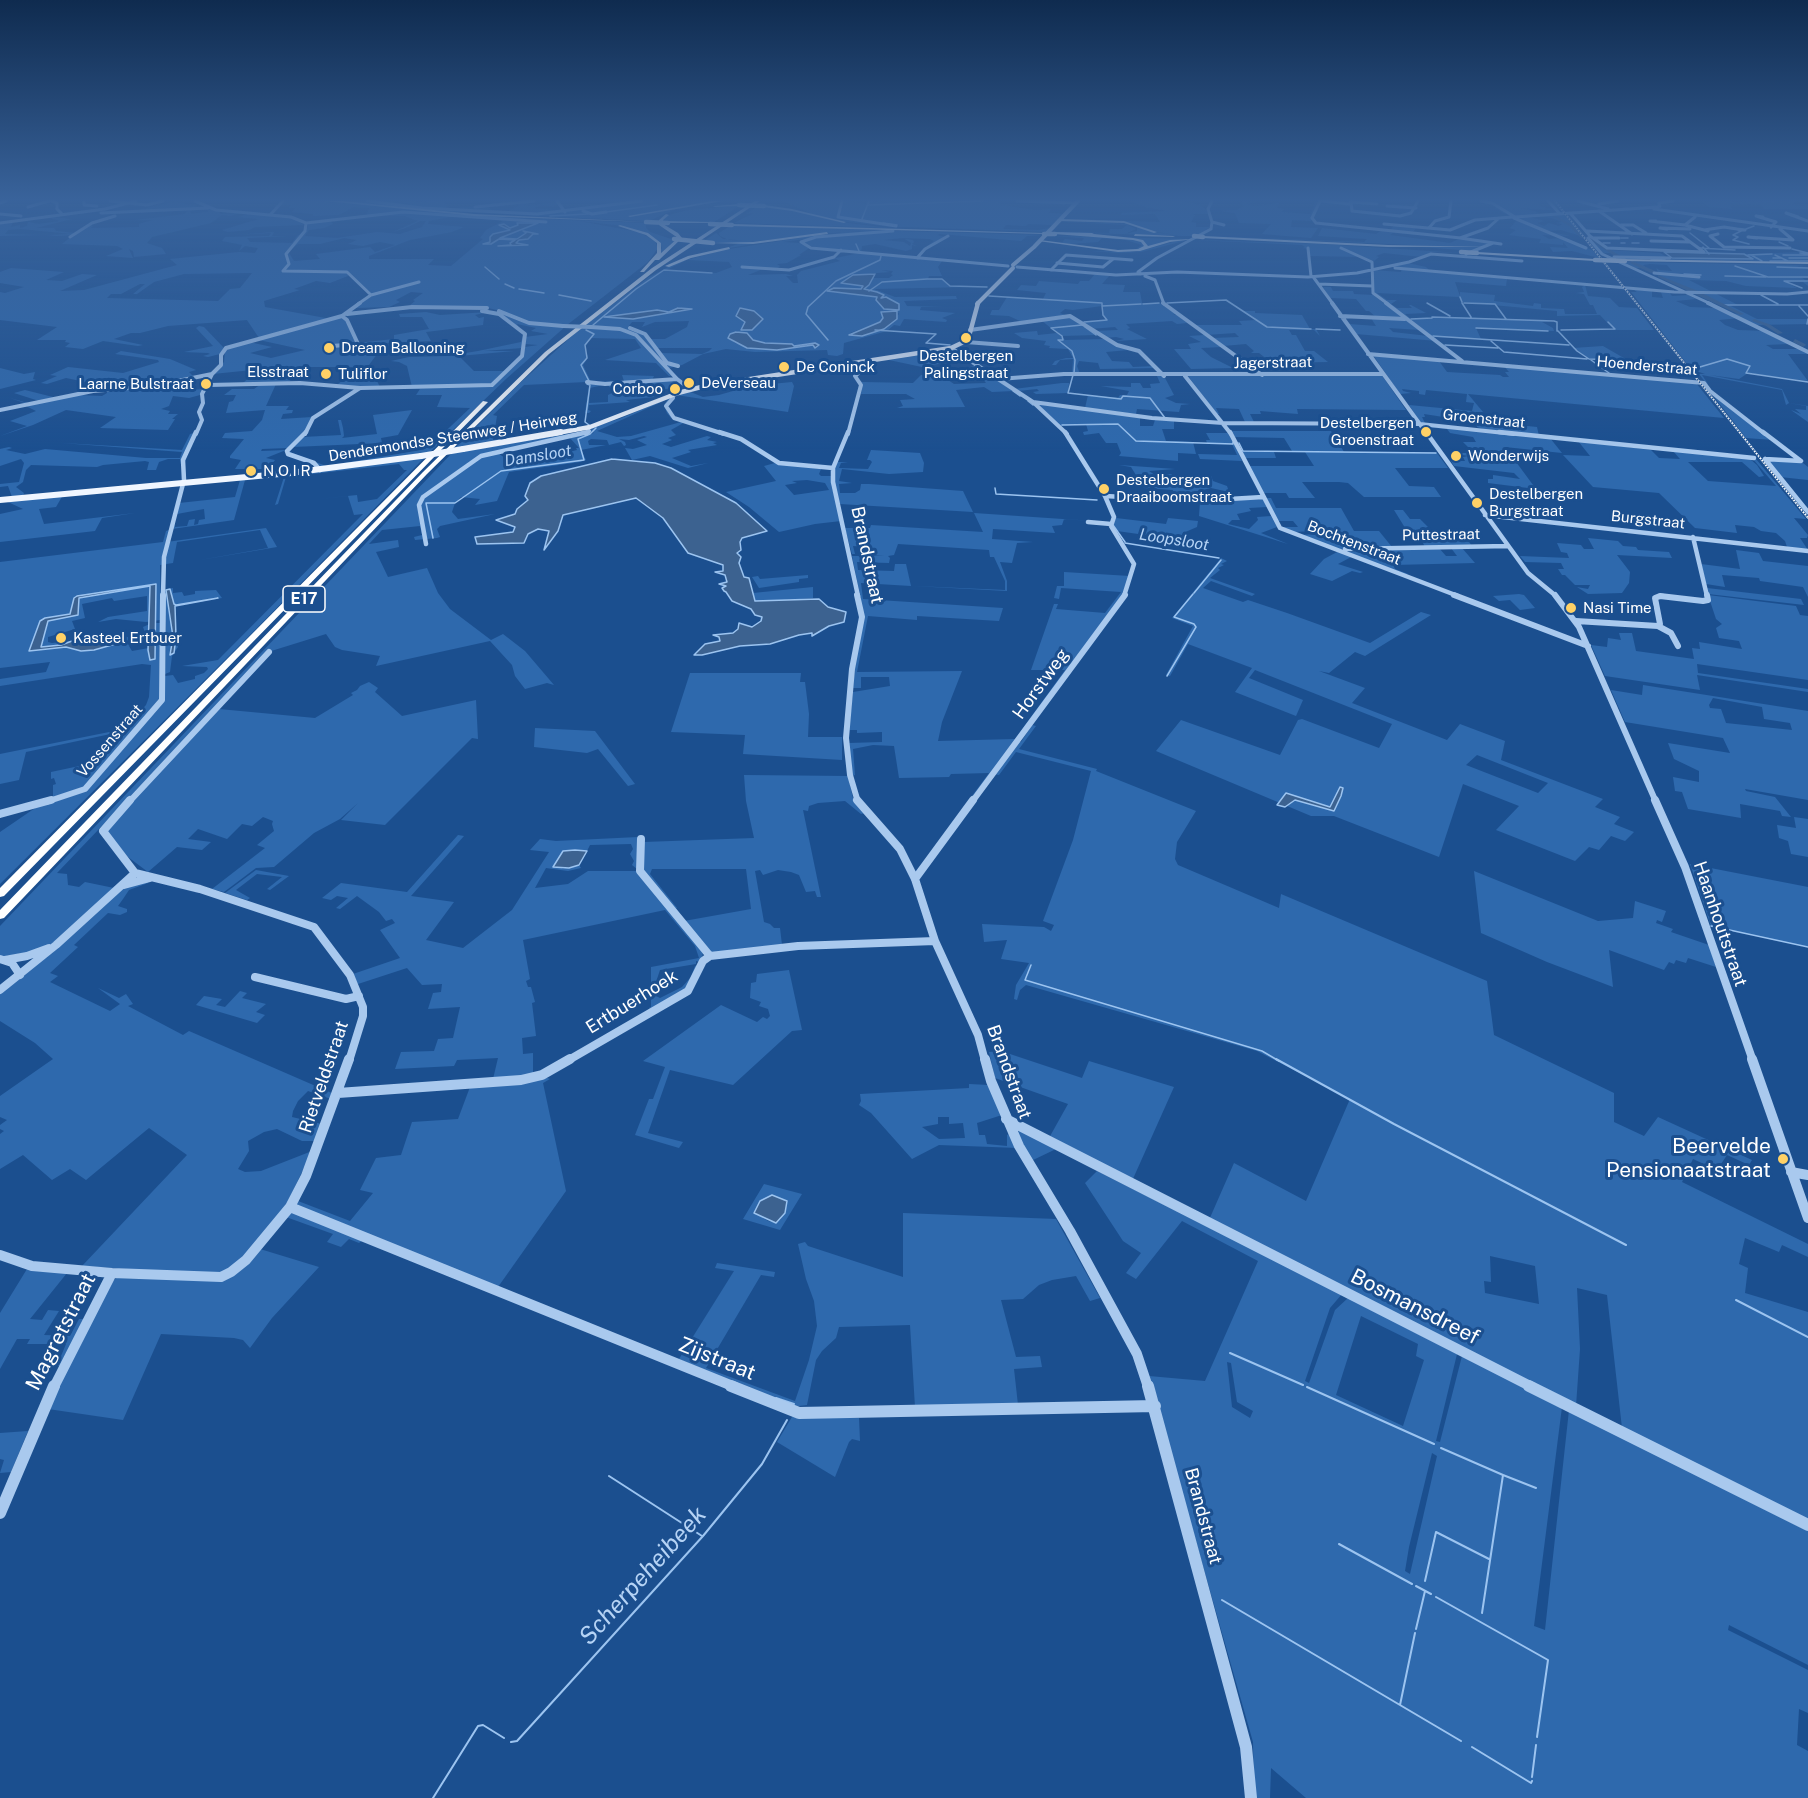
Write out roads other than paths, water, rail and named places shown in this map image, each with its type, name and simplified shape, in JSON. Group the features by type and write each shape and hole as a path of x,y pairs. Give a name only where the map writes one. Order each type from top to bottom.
{"highway":[{"path":"507,381 573,324 624,285"},
{"name":"E17","path":"0,916 485,412 547,353 633,285"},
{"path":"620,294 634,285"},
{"name":"E17","path":"0,894 491,397"}],"main road":[{"path":"966,342 969,338 973,309 995,285"},
{"name":"Dendermondse Steenweg / Heirweg","path":"0,500 320,470 422,456 587,428 690,389 951,348 966,342"}],"street":[{"path":"360,285 371,295"},
{"path":"344,315 371,295 408,285"},
{"path":"1157,285 1163,304 1262,375"},
{"name":"Haanhoutstraat","path":"1320,285 1508,546 1531,576 1556,596 1576,621 1685,867 1808,1218"},
{"path":"1343,285 1372,286 1373,293 1463,362"},
{"path":"1603,285 1685,292 1790,294 1808,292"},
{"path":"1669,285 1808,352"},
{"path":"344,315 412,306 479,307 529,323 563,324"},
{"path":"479,307 513,312 532,320 620,329 636,335 677,380 690,389"},
{"name":"Elsstraat","path":"208,384 300,383 360,388 446,388 492,385 519,360 524,350 525,334 499,315 482,311 486,308"},
{"path":"332,346 358,344 344,315"},
{"name":"Vossenstraat","path":"0,814 85,789 162,700 164,631 162,573 182,483 183,460 202,420 199,412 203,403 202,394 212,374 221,365 221,355 226,348 344,315"},
{"path":"970,330 1070,316 1117,345 1139,351 1164,376"},
{"path":"1340,316 1406,319"},
{"path":"626,327 643,332 668,363 680,365 667,369"},
{"path":"966,342 1018,346"},
{"name":"Horstweg","path":"915,879 1125,595 1134,560 1111,524 1114,517 1105,496 1073,441 1033,402 951,348"},
{"path":"1368,354 1463,362"},
{"path":"670,396 674,398 666,406 674,418 741,439 777,463 833,468 848,434 860,393 860,383 855,376 871,363 869,361"},
{"name":"Hoenderstraat","path":"1463,362 1704,383 1710,391 1801,461 1765,459 1808,512"},
{"path":"0,410 93,391 153,386 212,374"},
{"name":"Jagerstraat","path":"999,379 1064,374 1185,376 1382,374"},
{"name":"Bochtenstraat","path":"1185,376 1230,432 1280,528 1588,646"},
{"path":"587,382 600,384 677,380"},
{"path":"320,470 314,463 288,454 287,451 306,433 313,418 360,388"},
{"name":"Groenstraat","path":"1033,402 1152,418 1223,423 1420,424 1754,458"},
{"path":"426,544 418,505 423,497 481,456 585,434 589,431 587,428"},
{"name":"Brandstraat","path":"833,468 835,492 862,617 852,669 846,738 850,775 856,800 900,849 915,879 935,941 978,1035 991,1082 1006,1119 1137,1354 1155,1406 1246,1747 1251,1798"},
{"path":"1105,496 1197,501 1263,497"},
{"name":"Burgstraat","path":"1485,515 1808,551"},
{"path":"1088,522 1111,524"},
{"path":"1658,626 1660,624 1656,597 1703,602 1708,600 1693,537"},
{"name":"Puttestraat","path":"1339,550 1508,546"},
{"path":"1576,621 1658,626 1671,633 1678,646"},
{"path":"0,990 56,945 135,873 103,831 105,826 270,652"},
{"path":"641,839 640,871 710,956 798,946 935,941"},
{"name":"Rietveldstraat","path":"112,1273 221,1277 246,1260 290,1207 306,1176 338,1093 363,1016 359,996 338,957 314,927 243,902 135,873"},
{"path":"120,886 154,877"},
{"path":"3,959 27,956 56,945"},
{"name":"Ertbuerhoek","path":"338,1093 521,1080 542,1076 688,991 703,961 710,956"},
{"path":"3,959 12,963 20,975"},
{"path":"255,977 346,999 359,996"},
{"name":"Bosmansdreef","path":"1006,1119 1398,1320 1808,1525"},
{"path":"1791,1172 1808,1175"},
{"name":"Zijstraat","path":"290,1207 799,1413 1155,1406"},
{"name":"Magretstraat","path":"0,1255 32,1266 112,1273 60,1372 0,1513"}],"waterway":[{"name":"Damsloot","path":"507,285 514,288"},
{"path":"593,325 642,285"},
{"name":"Loopsloot","path":"828,340 806,314 808,307 832,285"},
{"path":"869,291 878,285"},
{"path":"949,285 987,287"},
{"path":"1680,285 1696,292"},
{"path":"1794,285 1802,288"},
{"name":"Damsloot","path":"519,289 544,293"},
{"path":"1697,293 1742,314"},
{"name":"Damsloot","path":"559,295 591,301"},
{"path":"1761,295 1778,304"},
{"path":"989,296 1102,303 1102,305"},
{"path":"1460,297 1462,302"},
{"path":"1167,303 1226,300 1267,327 1311,329"},
{"path":"1143,304 1159,303"},
{"path":"1427,303 1450,316"},
{"path":"1462,303 1471,317"},
{"path":"1464,303 1495,304 1506,319"},
{"path":"1084,322 1107,320 1103,315 1102,306 1141,304"},
{"path":"1723,305 1808,305"},
{"path":"1799,306 1808,316"},
{"path":"1432,317 1554,321 1557,322 1557,331"},
{"path":"1411,319 1432,318"},
{"path":"1807,324 1808,319"},
{"path":"1754,320 1767,325"},
{"path":"1561,330 1615,329 1608,322"},
{"path":"1074,373 1075,360 1072,351 1058,340 1063,340 1062,336 1051,328 1082,325"},
{"path":"1768,326 1780,333"},
{"path":"1085,327 1096,335"},
{"path":"1476,328 1548,331"},
{"path":"1316,329 1340,330"},
{"name":"Damsloot","path":"586,330 594,334 585,345 587,358 581,365 589,381"},
{"name":"Loopsloot","path":"875,330 936,334 926,343 950,345"},
{"path":"1558,331 1577,351 1589,359 1619,360 1686,369"},
{"path":"1433,336 1569,345"},
{"path":"1491,341 1504,352 1587,359"},
{"path":"1795,341 1803,345"},
{"path":"1445,345 1498,348"},
{"name":"Loopsloot","path":"944,354 961,357"},
{"path":"1693,369 1727,359 1750,366 1746,373 1808,382"},
{"path":"1591,360 1609,373"},
{"path":"1073,375 1068,393 1121,399 1123,396 1150,398 1165,418"},
{"name":"Damsloot","path":"587,384 590,385 585,422 589,425"},
{"name":"Loopsloot","path":"1013,391 1020,396"},
{"name":"Loopsloot","path":"1028,401 1033,405"},
{"path":"1062,425 1118,424 1136,441 1233,444 1233,442"},
{"name":"Damsloot","path":"433,538 426,503 455,503 501,471 584,460 578,439 590,434 596,428"},
{"path":"1239,443 1243,451 1436,453"},
{"path":"995,488 996,494 1097,500"},
{"name":"Loopsloot","path":"1113,525 1125,542"},
{"name":"Loopsloot","path":"1125,543 1219,558"},
{"name":"Loopsloot","path":"1194,593 1221,560"},
{"name":"Loopsloot","path":"1167,676 1196,627 1194,624 1174,617 1193,594"},
{"path":"1711,926 1808,947"},
{"path":"1031,965 1025,980 1262,1051 1279,1061"},
{"path":"1276,1059 1394,1124 1626,1245"},
{"path":"1736,1300 1808,1337"},
{"path":"1230,1353 1303,1385"},
{"path":"1307,1387 1434,1444"},
{"name":"Scherpeheibeek","path":"776,1398 794,1404"},
{"name":"Scherpeheibeek","path":"511,1742 517,1741 703,1536 762,1464 787,1420"},
{"path":"1441,1448 1503,1475"},
{"path":"1482,1613 1503,1475"},
{"path":"1503,1475 1536,1488"},
{"path":"609,1476 702,1536"},
{"path":"1425,1581 1436,1532 1489,1559"},
{"path":"1339,1544 1412,1584"},
{"path":"1416,1586 1431,1594"},
{"path":"1416,1629 1425,1591"},
{"path":"1436,1597 1548,1660 1537,1737"},
{"path":"1222,1600 1461,1741"},
{"path":"1400,1705 1415,1633"},
{"name":"Scherpeheibeek","path":"433,1798 478,1726 483,1725 504,1738"},
{"path":"1532,1777 1536,1745"},
{"path":"1472,1747 1531,1783 1532,1781"}],"railway":[{"path":"1622,285 1808,518"}],"place":[{"name":"Destelbergen Palingstraat","path":"966,338"},
{"name":"Dream Ballooning","path":"329,348"},
{"name":"De Coninck","path":"784,367"},
{"name":"Tuliflor","path":"326,374"},
{"name":"DeVerseau","path":"689,383"},
{"name":"Laarne Bulstraat","path":"206,384"},
{"name":"Corboo","path":"675,389"},
{"name":"Destelbergen Groenstraat","path":"1426,432"},
{"name":"Wonderwijs","path":"1456,456"},
{"name":"N O I R","path":"251,471"},
{"name":"Destelbergen Draaiboomstraat","path":"1104,489"},
{"name":"Destelbergen Burgstraat","path":"1477,503"},
{"name":"Nasi Time","path":"1571,608"},
{"name":"Kasteel Ertbuer","path":"61,638"},
{"name":"Beervelde Pensionaatstraat","path":"1783,1159"}]}
